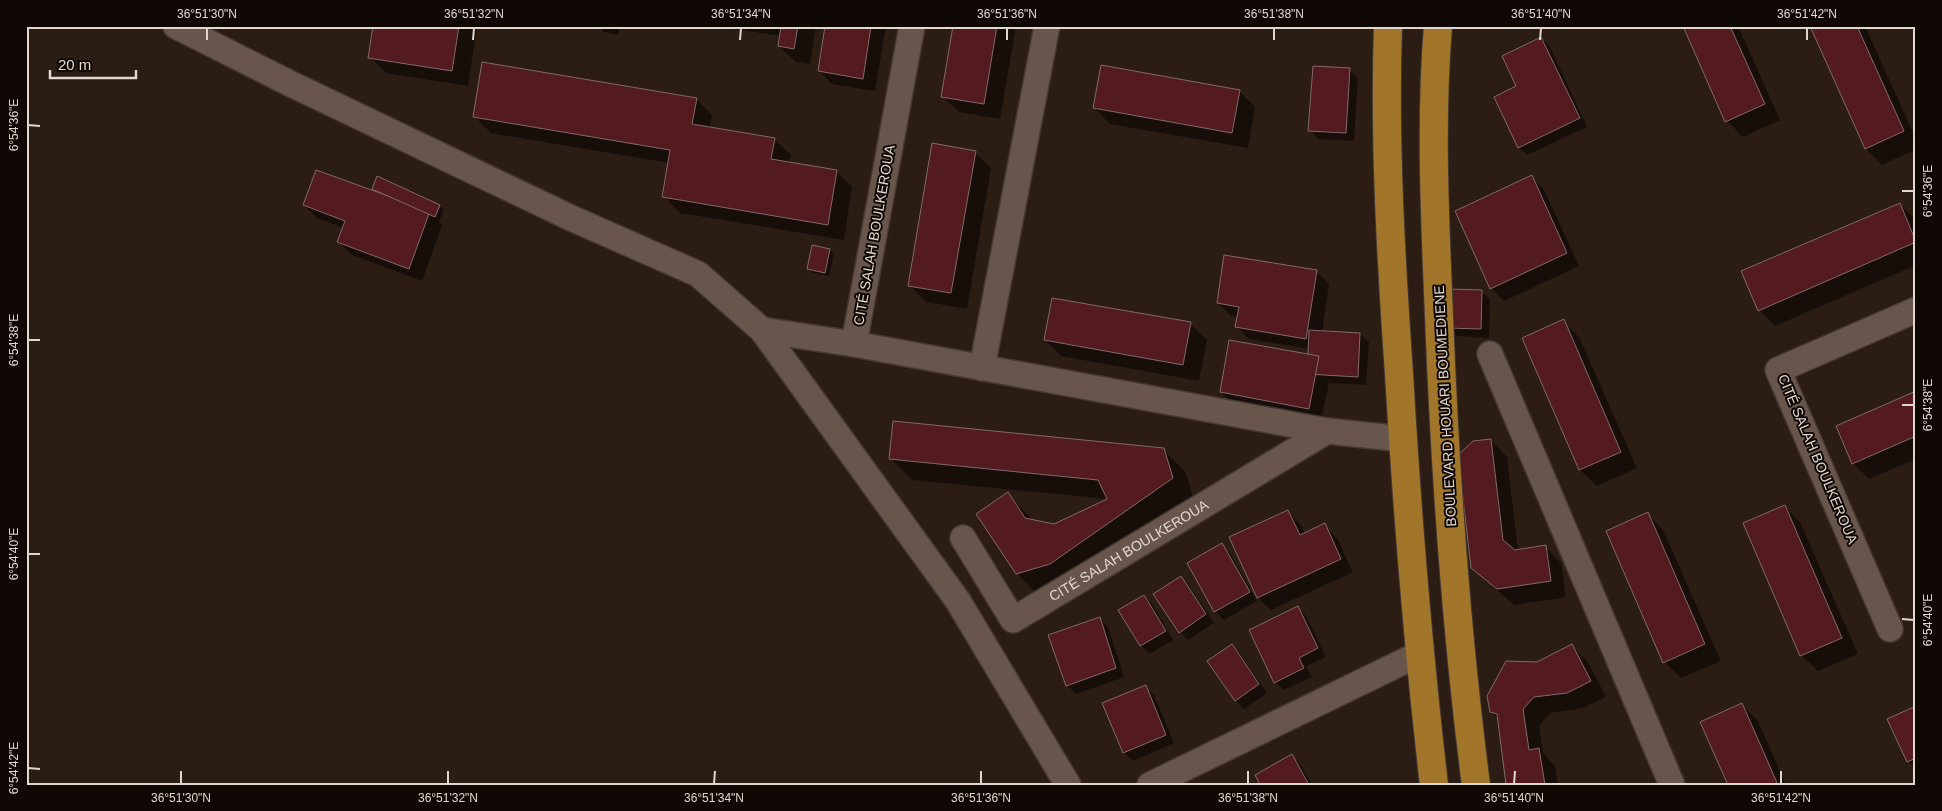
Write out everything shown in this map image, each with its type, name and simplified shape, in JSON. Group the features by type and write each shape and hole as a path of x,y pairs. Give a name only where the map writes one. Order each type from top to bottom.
{"highway":[{"path":"1388,26 1387,141 1393,289 1403,439 1434,785"},
{"name":"BOULEVARD HOUARI BOUMEDIENE","path":"1438,26 1434,73 1434,202 1442,415 1468,717 1476,785"}],"street":[{"path":"176,26 289,83 554,210 698,274 762,330 958,601 1068,785"},
{"name":"CITÉ SALAH BOULKEROUA","path":"912,26 854,344 1327,430 1403,439"},
{"path":"982,368 1047,26"},
{"name":"CITÉ SALAH BOULKEROUA","path":"1890,629 1778,370 1916,310"},
{"path":"762,330 854,344"},
{"path":"1490,354 1672,785"},
{"name":"CITÉ SALAH BOULKEROUA","path":"963,538 1014,620 1327,430"},
{"path":"1150,785 1421,653"}],"building":[{"path":"373,26 459,26 452,71 368,58"},
{"path":"781,26 798,26 794,49 778,46"},
{"path":"825,26 871,26 863,79 818,71"},
{"path":"953,26 997,26 984,104 941,97"},
{"path":"1683,26 1730,26 1765,104 1725,122"},
{"path":"1810,26 1857,26 1904,131 1865,149"},
{"path":"1541,37 1580,118 1518,148 1494,97 1516,86 1502,56"},
{"path":"482,62 697,98 692,124 775,138 771,159 837,170 828,225 662,197 670,150 473,117"},
{"path":"1101,65 1240,90 1232,133 1093,108"},
{"path":"1313,66 1350,68 1346,133 1308,131"},
{"path":"932,143 976,151 951,293 908,286"},
{"path":"316,170 430,211 409,269 337,242 345,221 303,205"},
{"path":"1532,175 1567,253 1490,289 1455,211"},
{"path":"377,176 440,205 435,217 372,189"},
{"path":"1900,203 1916,242 1758,311 1741,271"},
{"path":"812,245 830,249 825,273 807,269"},
{"path":"1224,255 1317,270 1306,339 1235,327 1239,307 1217,303"},
{"path":"1448,289 1482,290 1481,329 1447,328"},
{"path":"1052,298 1191,322 1183,365 1044,340"},
{"path":"1564,319 1621,452 1579,470 1522,338"},
{"path":"1309,330 1360,333 1358,377 1307,374"},
{"path":"1229,340 1319,356 1309,409 1220,392"},
{"path":"1916,391 1916,436 1852,464 1836,426"},
{"path":"893,421 1164,448 1173,478 1050,564 1016,574 976,514 1008,492 1025,518 1054,524 1107,499 1098,480 889,459"},
{"path":"1491,439 1503,540 1515,550 1546,545 1551,581 1497,589 1471,568 1458,455 1473,441"},
{"path":"1785,505 1842,638 1800,656 1743,523"},
{"path":"1288,510 1300,535 1325,523 1341,559 1257,598 1229,537"},
{"path":"1648,512 1705,644 1663,663 1606,531"},
{"path":"1222,543 1250,592 1214,612 1187,563"},
{"path":"1181,576 1206,614 1179,633 1153,594"},
{"path":"1144,595 1166,631 1140,646 1118,610"},
{"path":"1298,606 1318,648 1299,658 1304,668 1274,683 1249,630"},
{"path":"1100,617 1116,668 1066,686 1048,635"},
{"path":"1232,644 1259,684 1235,701 1207,661"},
{"path":"1572,644 1591,681 1567,693 1534,697 1523,709 1529,750 1539,748 1545,785 1506,785 1497,714 1490,712 1487,696 1506,661 1537,662"},
{"path":"1146,685 1166,735 1123,753 1102,703"},
{"path":"1742,703 1778,785 1728,785 1700,722"},
{"path":"1916,706 1916,758 1907,762 1887,719"},
{"path":"1292,754 1309,785 1260,785 1255,775"}]}
